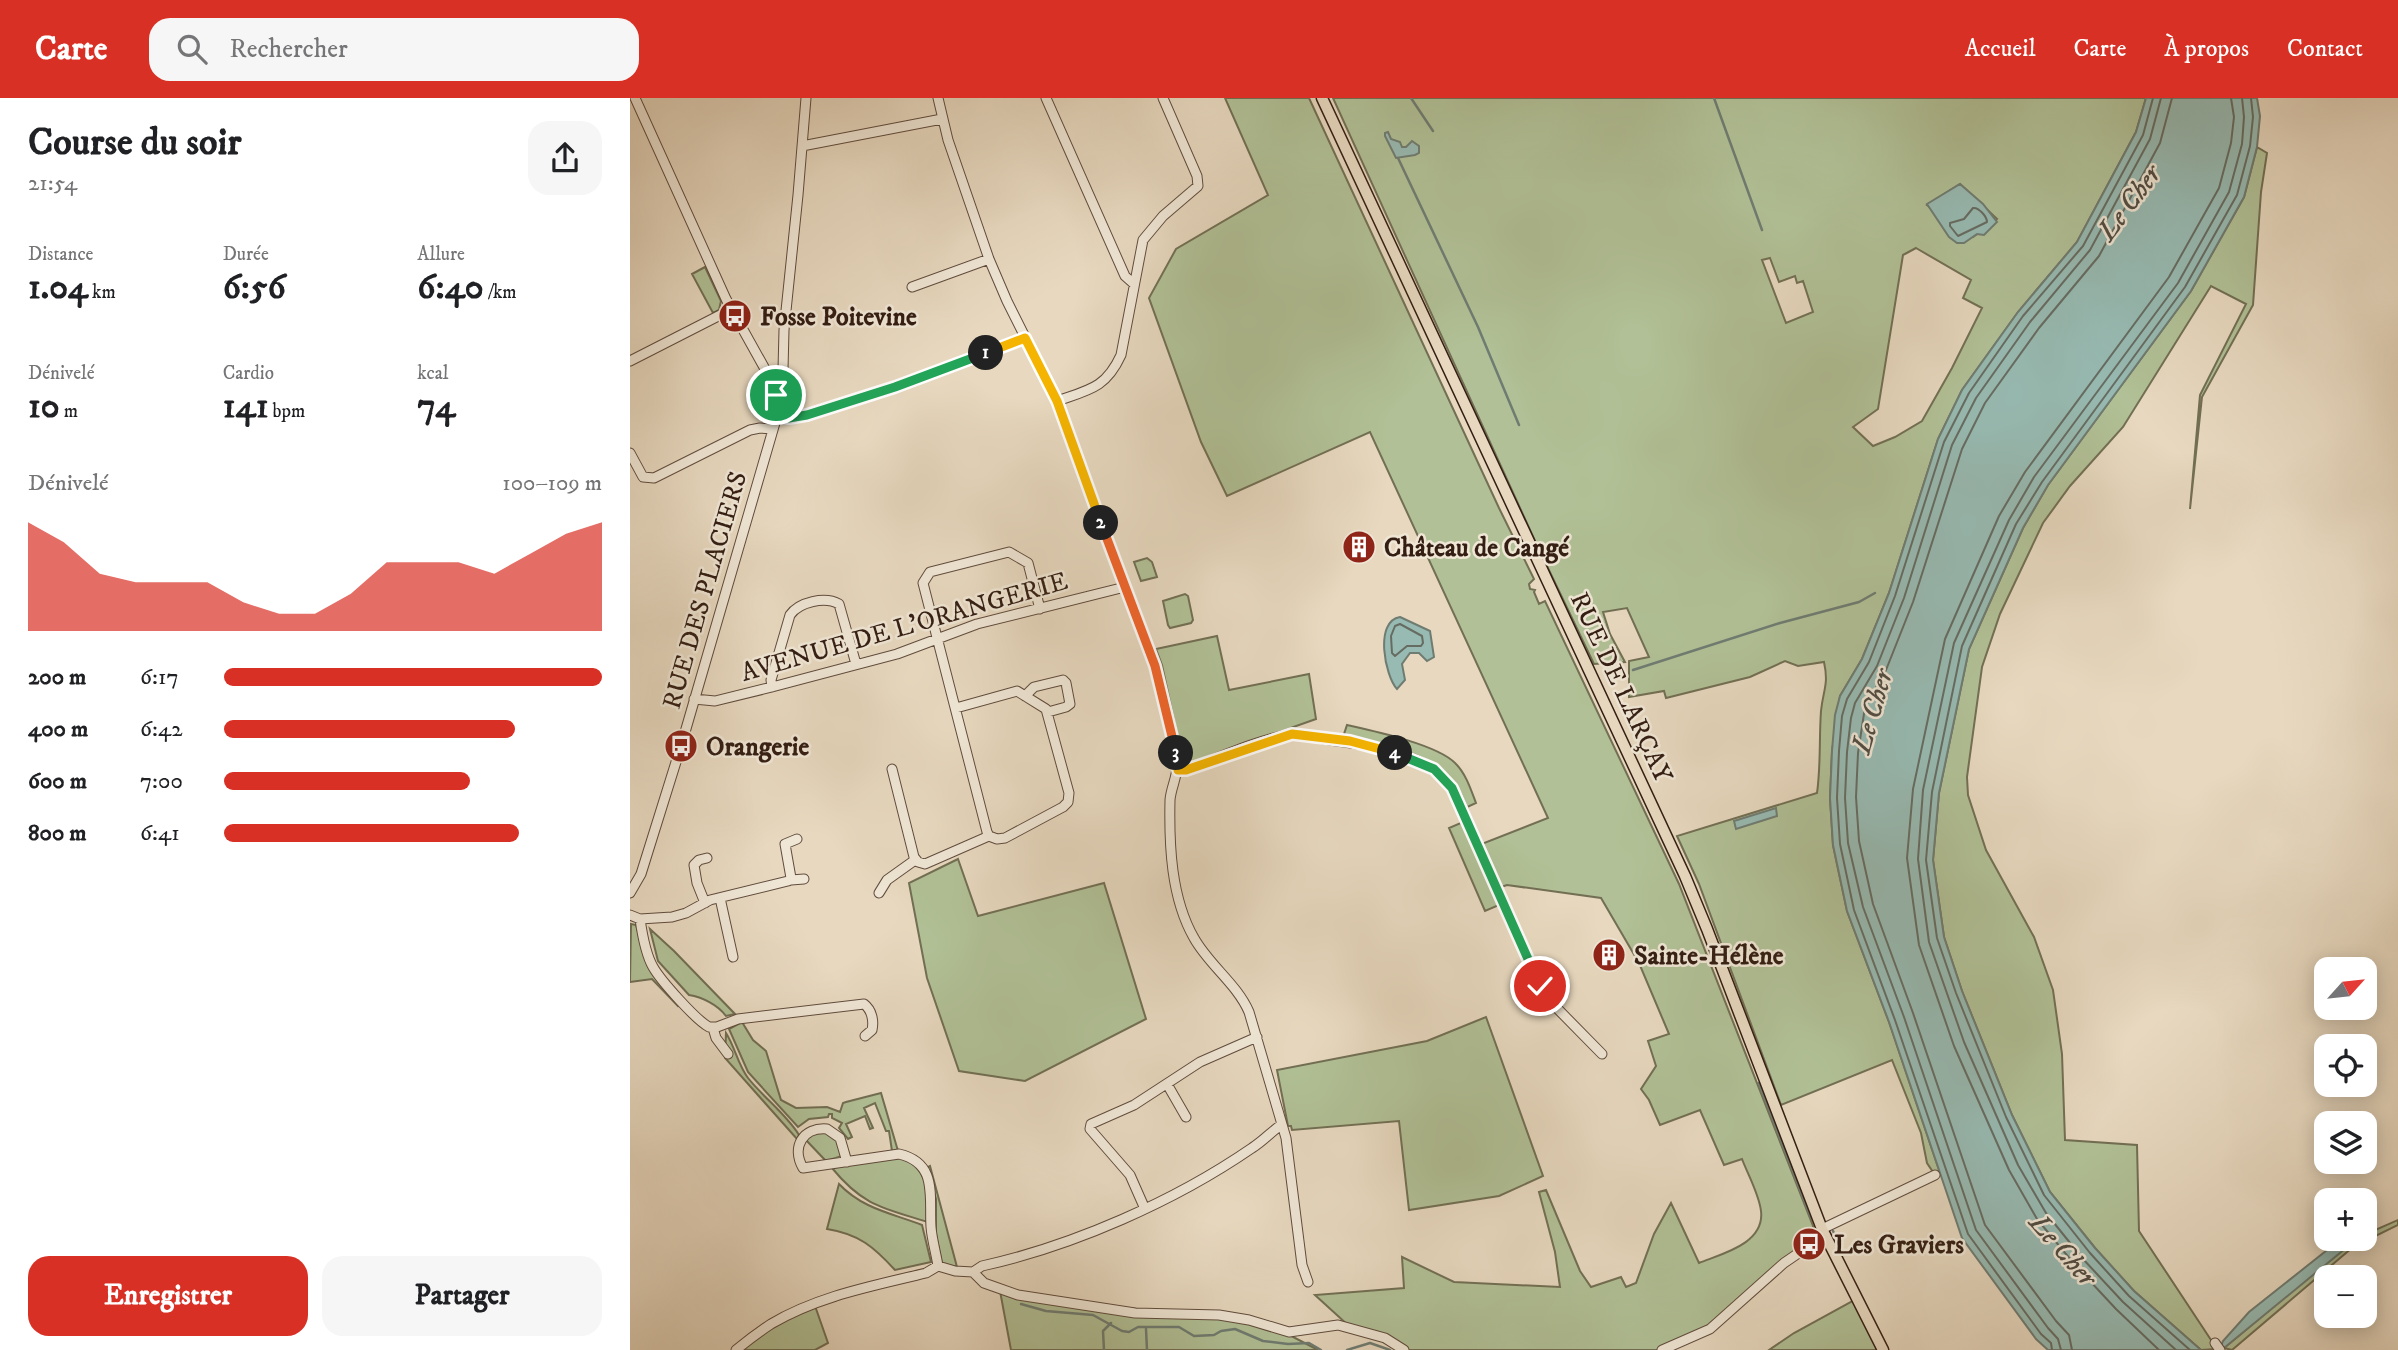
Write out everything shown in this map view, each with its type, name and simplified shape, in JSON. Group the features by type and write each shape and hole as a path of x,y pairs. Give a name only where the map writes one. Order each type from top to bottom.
{"main road":[{"name":"RUE DE LARÇAY","path":"1322,98 1685,876 1823,1232 1883,1350"}],"street":[{"path":"635,98 732,309 765,369 781,380"},
{"name":"RUE DES PLACIERS","path":"630,893 641,874 773,429 782,409 783,330 806,98"},
{"path":"938,98 942,119 989,259 1057,401 1155,666 1178,770 1170,799 1172,858 1183,913 1194,939 1208,961 1242,999 1257,1037 1289,1152 1302,1265 1308,1282"},
{"path":"1046,98 1125,276 1134,284"},
{"path":"1057,401 1105,382 1114,371 1121,355 1143,240 1148,232 1198,186 1197,176 1163,98"},
{"path":"802,146 942,119"},
{"path":"912,287 989,259"},
{"path":"630,361 732,309"},
{"path":"777,416 789,418 807,415 883,391 1025,338"},
{"path":"630,453 643,477 654,478 750,430 773,429"},
{"path":"956,708 1017,691 1044,706 1048,712 1069,793 1068,802 1059,810 1005,838 997,839 988,834 923,584 930,572 1012,553 1028,563 1040,608"},
{"name":"AVENUE DE L'ORANGERIE","path":"694,699 715,701 772,687 897,654 977,624 1125,587"},
{"path":"772,687 771,680 790,615 797,607 824,600 839,604 856,664"},
{"path":"1025,695 1034,687 1065,681 1070,704 1048,712"},
{"path":"1178,770 1186,770 1274,739 1300,734 1375,746 1434,769 1457,796 1543,994 1602,1054"},
{"path":"892,769 915,860"},
{"path":"915,860 925,863 988,834"},
{"path":"791,880 785,844 797,839"},
{"path":"705,903 697,883 694,865 707,858"},
{"path":"879,893 887,880 915,860"},
{"path":"630,915 640,919 679,915 720,898 804,879"},
{"path":"720,898 733,957"},
{"path":"640,919 654,970 703,1024 713,1028 738,1019 864,1004 870,1010 873,1025 872,1030 865,1036"},
{"path":"713,1028 716,1038 728,1054"},
{"path":"1144,1209 1130,1175 1090,1129 1091,1124 1134,1105 1200,1062 1257,1037"},
{"path":"1167,1084 1186,1117"},
{"path":"736,1350 769,1325 814,1303 926,1273 938,1266 972,1272 982,1266 1058,1244 1144,1209 1188,1188 1241,1156 1281,1125"},
{"path":"847,1162 843,1143 834,1132 820,1128 811,1130 802,1137 798,1151 803,1168 847,1162 899,1154 910,1156 919,1163 925,1171 932,1196 931,1226 938,1266"},
{"path":"1662,1350 1710,1329 1823,1232 1934,1175"},
{"path":"972,1272 984,1283 1018,1295 1135,1312 1229,1317 1289,1332 1338,1325 1385,1338 1404,1350"}],"green space":[{"path":"1225,98 1309,98 1534,579 1529,584 1530,589 1535,590 1539,604 1545,601 1679,884 1813,1226 1815,1240 1710,1329 1661,1350 1404,1350 1350,1327 1315,1295 1404,1288 1402,1257 1454,1282 1560,1287 1555,1252 1539,1192 1546,1190 1580,1271 1591,1287 1621,1277 1626,1287 1636,1283 1654,1234 1671,1203 1699,1263 1749,1240 1756,1232 1761,1211 1756,1191 1742,1159 1724,1165 1700,1110 1660,1125 1641,1089 1656,1066 1648,1041 1669,1034 1639,963 1601,898 1507,885 1498,888 1479,845 1548,818 1370,432 1227,496 1201,442 1149,298 1176,249 1268,195"},
{"path":"1333,98 2146,98 2136,132 2077,242 2018,312 1962,390 1938,439 1889,593 1862,659 1840,696 1832,751 1830,798 1833,845 1847,911 1889,1022 1940,1173 1935,1175 1927,1163 1921,1133 1892,1060 1781,1105 1699,884 1677,836 1817,793 1821,711 1826,682 1824,662 1798,666 1785,661 1750,677 1666,698 1664,691 1629,697 1629,661 1649,657 1627,608 1603,612 1610,634 1625,662 1594,664","holes":["1960,184 1997,219 1973,237 1927,205","1916,248 1971,280 1963,298 1982,308 1922,421 1873,446 1853,427 1878,409 1903,255","1770,258 1779,282 1795,276 1797,283 1803,281 1813,312 1786,323 1762,260"]},
{"path":"2257,147 2267,153 2261,192 2253,305 2202,397 2190,509 2200,395 2246,304 2211,286 2123,427 2070,486 2043,523 2000,614 1982,667 1967,777 1968,795 1986,850 2034,937 2053,990 2062,1054 2065,1140 2137,1145 2139,1231 2217,1349 2201,1350 2134,1291 2050,1192 2012,1115 1962,991 1944,937 1933,860 1939,793 1969,649 2023,528 2048,485 2191,291 2244,197"},
{"path":"705,267 721,301 719,310 713,313 692,274"},
{"path":"1147,558 1152,562 1157,577 1141,581 1134,562"},
{"path":"1185,594 1188,596 1193,620 1191,623 1170,628 1163,601"},
{"path":"1217,636 1229,690 1309,674 1316,719 1189,764 1183,761 1156,649"},
{"path":"1347,725 1405,740 1448,757 1463,772 1476,803 1463,809 1435,769 1342,740"},
{"path":"1463,822 1499,905 1485,911 1449,828"},
{"path":"958,859 978,916 1104,883 1146,1019 1025,1081 959,1071 927,978 909,883"},
{"path":"631,924 636,925 648,965 678,1006 652,979 630,982"},
{"path":"650,929 735,1014 726,1016 709,1002 689,995 658,961"},
{"path":"1486,1017 1543,1176 1499,1196 1409,1210 1399,1121 1292,1130 1291,1126 1288,1126 1277,1070 1427,1041"},
{"path":"742,1022 753,1040 766,1051 781,1100 796,1108 827,1107 840,1112 843,1103 881,1093 898,1151 892,1151 889,1131 886,1131 875,1103 864,1108 873,1128 870,1129 865,1116 846,1124 852,1137 848,1139 839,1128 842,1123 832,1118 832,1114 809,1119 798,1127 748,1072 729,1029"},
{"path":"726,1033 745,1073 794,1127 799,1135 797,1139 725,1058"},
{"path":"814,1131 834,1134 842,1156 826,1161 805,1139"},
{"path":"898,1157 916,1167 925,1182 928,1222 886,1209 864,1198 832,1168"},
{"path":"930,1166 957,1267 942,1264 936,1235 936,1199 926,1168"},
{"path":"839,1184 868,1205 922,1225 931,1262 895,1270 857,1238 827,1229"},
{"path":"2398,1220 2398,1225 2377,1235 2377,1229"},
{"path":"2340,1251 2348,1251 2332,1265 2323,1265"},
{"path":"2314,1273 2314,1280 2232,1350 2224,1348"},
{"path":"1000,1291 1071,1304 1219,1315 1276,1328 1318,1350 1011,1350"},
{"path":"1856,1299 1883,1350 1769,1350 1794,1333"},
{"path":"814,1303 828,1343 815,1350 736,1350"}],"water":[{"name":"Le Cher","path":"2146,98 2257,98 2260,116 2257,147 2244,197 2191,291 2048,485 2023,528 1969,649 1939,793 1933,860 1944,937 1962,991 2012,1115 2050,1192 2134,1291 2201,1350 2048,1350 2036,1339 1962,1238 1889,1022 1847,911 1833,845 1830,798 1832,751 1835,715 1840,696 1862,659 1889,593 1938,439 1962,390 2018,312 2077,242 2136,132"},
{"path":"1388,132 1391,139 1400,142 1402,147 1412,141 1419,146 1419,153 1396,158 1385,136"},
{"path":"1960,184 1983,204 1997,222 1984,235 1977,234 1964,243 1957,243 1949,237 1927,204"},
{"path":"1400,617 1430,631 1434,657 1427,661 1419,653 1410,653 1402,664 1405,680 1397,689 1386,662 1384,638 1392,621"},
{"path":"1776,808 1777,816 1736,829 1734,821"},
{"path":"2326,1251 2342,1251 2325,1265 2314,1265 2314,1274 2224,1348 2221,1346 2249,1312"}],"waterway":[{"path":"1411,98 1433,131"},
{"path":"1714,98 1762,230"},
{"path":"1398,158 1478,327 1519,425"},
{"path":"1633,670 1780,623 1859,602 1875,593"},
{"path":"1759,1083 1811,1218"},
{"path":"1833,1231 1843,1252"},
{"path":"1021,1304 1046,1311 1093,1315 1122,1331 1129,1332 1138,1327 1179,1327 1194,1336 1214,1335 1235,1329 1263,1341 1309,1343 1321,1350"},
{"path":"1104,1350 1103,1331 1111,1323"},
{"path":"1146,1329 1147,1350"},
{"path":"1347,1350 1370,1343 1390,1350"}],"place":[{"name":"Fosse Poitevine","path":"735,316"},
{"name":"Château de Cangé","path":"1359,547"},
{"name":"Orangerie","path":"681,746"},
{"name":"Sainte-Hélène","path":"1609,955"},
{"name":"Les Graviers","path":"1809,1244"}],"route":[{"path":"776,395 774,413 777,416 789,418 807,415 895,387 1025,338 1057,401 1155,666 1178,770 1186,770 1292,734 1375,746 1434,769 1457,796 1540,986"}]}
